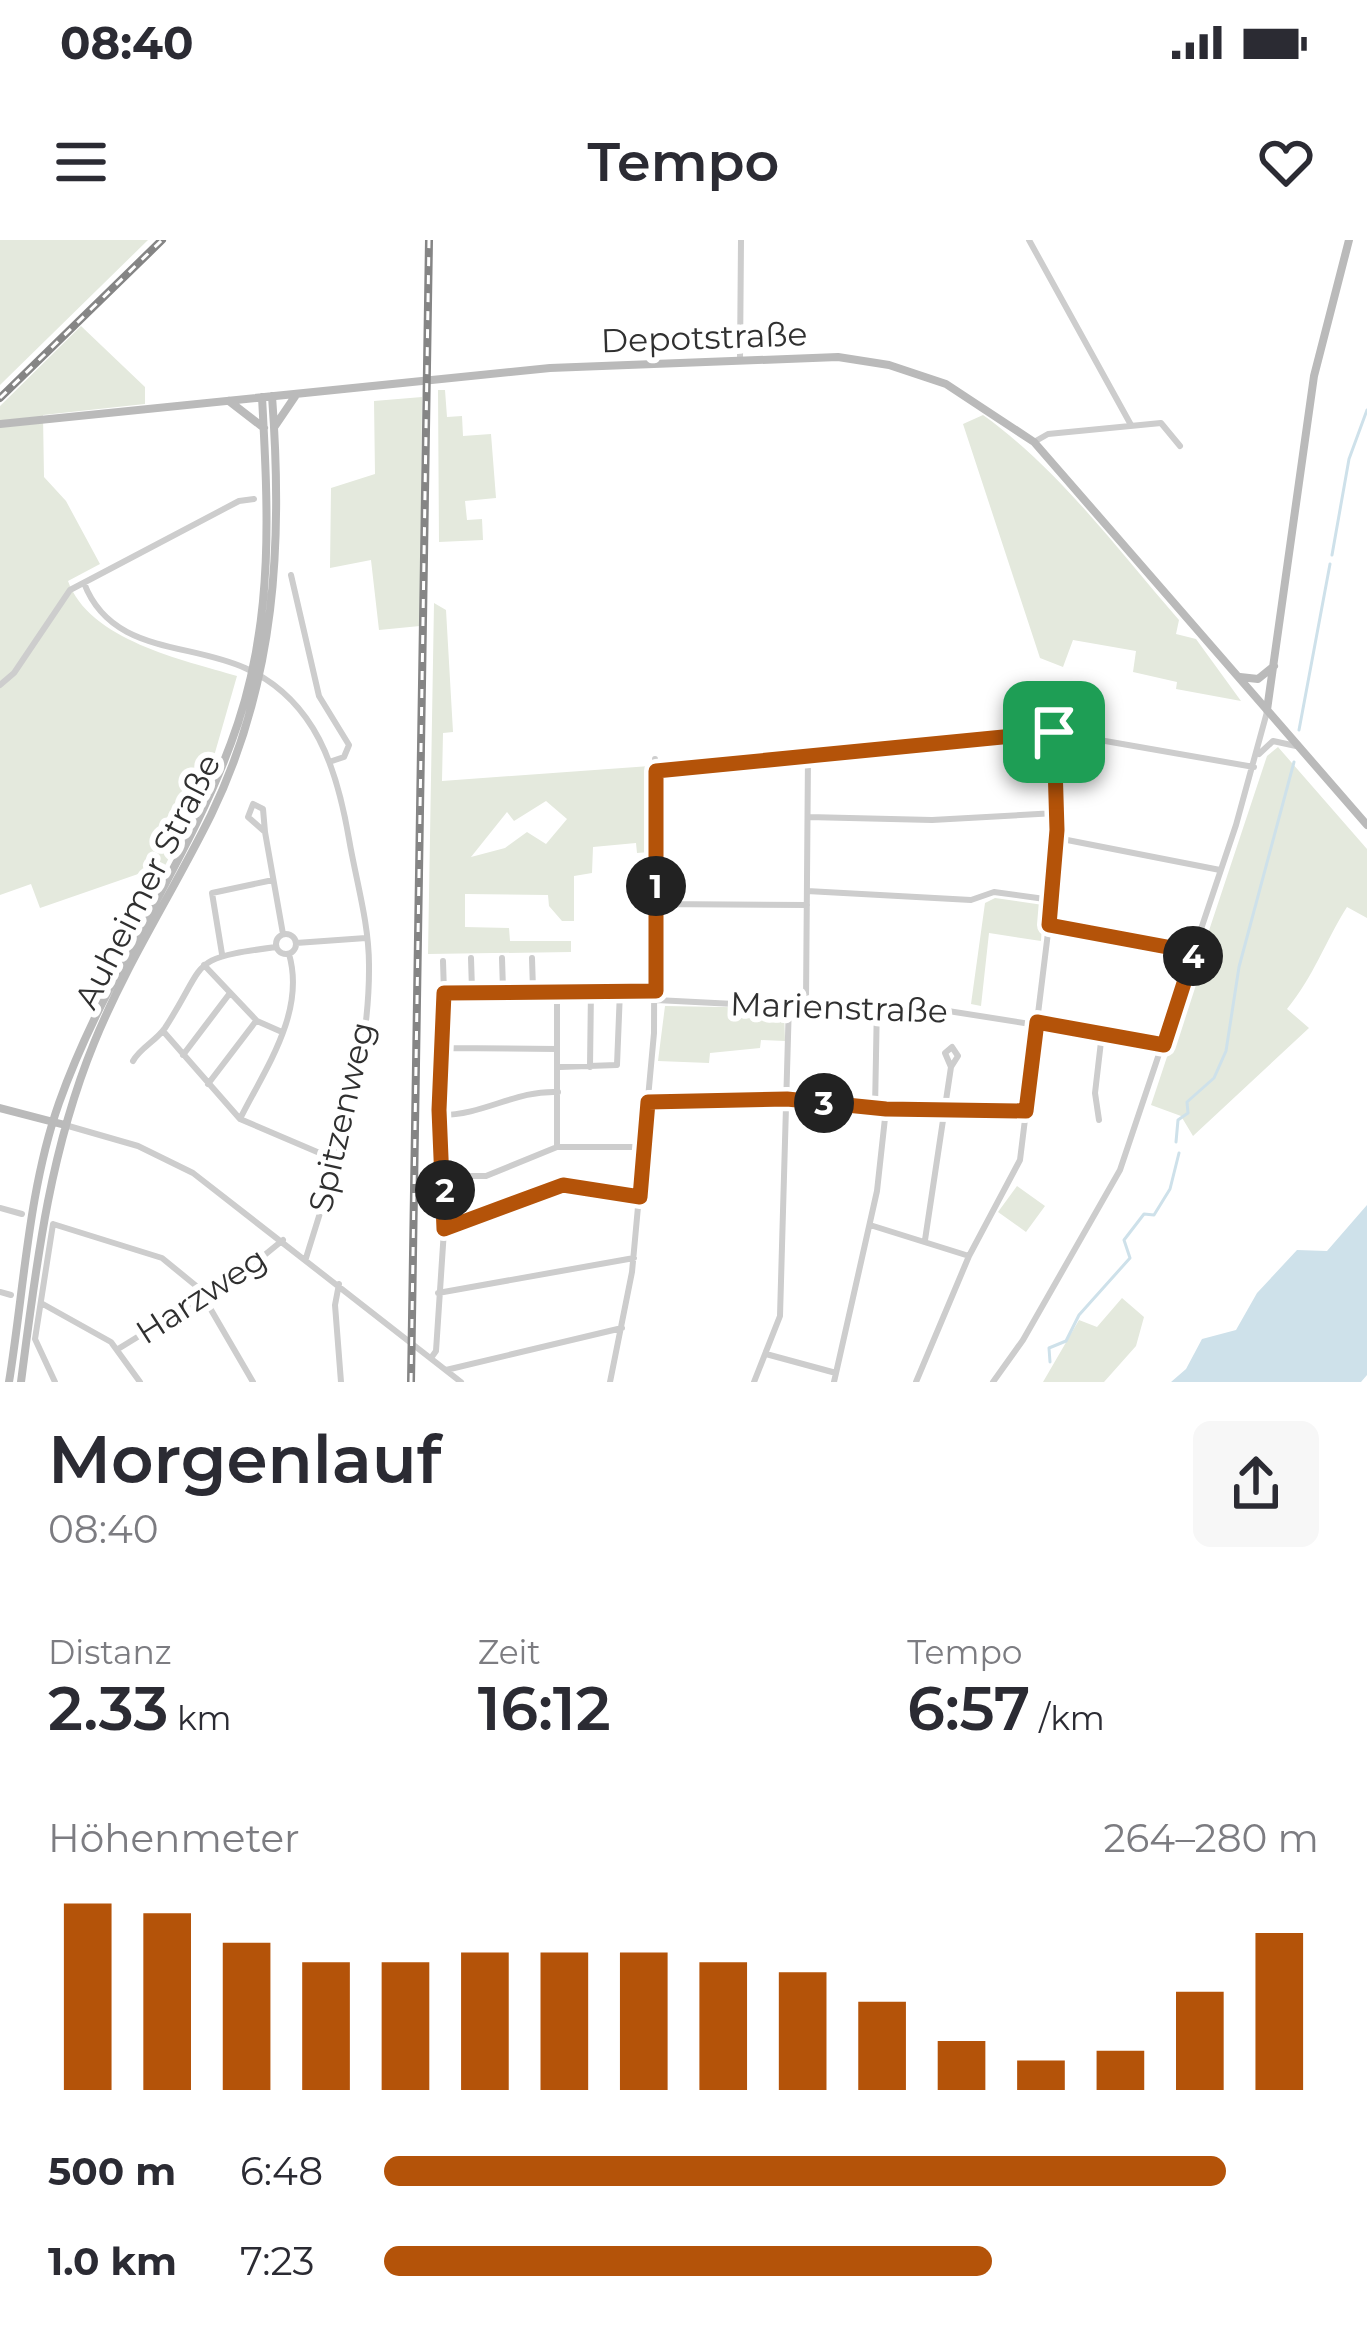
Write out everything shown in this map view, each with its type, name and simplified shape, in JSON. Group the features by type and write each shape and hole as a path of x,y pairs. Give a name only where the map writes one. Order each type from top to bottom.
{"main road":[{"path":"1267,712 1314,376 1349,240"},
{"name":"Depotstraße","path":"0,424 439,378 838,357 890,365 960,391 1034,442 1367,825"},
{"path":"228,400 269,428 298,394"},
{"name":"Auheimer Straße","path":"21,1382 40,1230 65,1125 104,1018 210,818 249,723 274,598 267,396"},
{"name":"Auheimer Straße","path":"9,1382 33,1214 53,1122 95,1016 201,813 239,721 266,588 269,428"},
{"path":"1234,673 1258,679 1275,665"},
{"path":"0,1108 65,1125"}],"street":[{"path":"740,360 742,240"},
{"path":"1029,240 1130,425"},
{"path":"1034,442 1048,434 1164,424 1180,446"},
{"path":"0,685 14,673 63,597 239,501 254,499"},
{"name":"Spitzenweg","path":"291,574 320,696 349,745 344,757 332,761"},
{"name":"Spitzenweg","path":"84,584 99,611 135,637 232,663 276,687 308,719 332,761 366,938 369,978 337,1160 306,1258"},
{"path":"993,1382 1094,1222 1126,1155 1254,767 1267,712"},
{"path":"656,771 1054,732 1254,767"},
{"path":"916,1382 969,1256 1019,1165 1052,900 1057,838 1054,732"},
{"path":"1256,757 1273,741 1296,746"},
{"path":"806,1001 808,756"},
{"path":"610,1382 634,1258 656,995 655,759"},
{"path":"808,817 932,820 1009,811 1056,813"},
{"path":"265,832 283,934 276,946"},
{"path":"1057,838 1220,870"},
{"path":"222,954 212,893 273,880"},
{"path":"807,891 872,890 971,900 994,892 1052,900"},
{"path":"656,904 807,904"},
{"path":"1049,925 1194,952"},
{"path":"283,934 296,943 366,938"},
{"path":"240,1119 283,1033 294,984 290,954 296,943"},
{"path":"133,1061 163,1031 186,985 204,964 222,954 276,946 290,954"},
{"path":"471,958 472,990"},
{"path":"502,958 503,990"},
{"path":"532,958 533,991"},
{"path":"430,1358 436,1351 444,1229 443,961"},
{"path":"204,964 257,1021 283,1033"},
{"path":"590,990 590,1067"},
{"name":"Marienstraße","path":"444,993 590,990 789,1002 877,1002 1037,1022 1164,1045"},
{"path":"556,1147 557,991"},
{"path":"560,1067 614,1068 619,1062 620,991"},
{"path":"183,1055 230,993"},
{"path":"754,1382 780,1316 789,1002"},
{"path":"875,1109 877,1002"},
{"path":"208,1084 257,1021"},
{"path":"163,1031 240,1119 337,1160"},
{"path":"1099,1120 1095,1093 1102,1033"},
{"path":"442,1048 556,1049"},
{"path":"925,1240 951,1067"},
{"path":"441,1115 474,1114 524,1094 558,1092"},
{"path":"648,1102 787,1099 875,1109 1026,1111"},
{"path":"766,1354 835,1377 870,1225 886,1109"},
{"path":"65,1125 166,1158 283,1240 461,1382"},
{"path":"444,1176 486,1176 556,1147 644,1148"},
{"path":"444,1229 563,1185 640,1197"},
{"path":"0,1208 22,1214"},
{"path":"55,1382 36,1345 52,1225 162,1258 204,1295 253,1382"},
{"path":"870,1225 969,1256"},
{"name":"Harzweg","path":"118,1349 283,1240"},
{"path":"438,1293 634,1258"},
{"path":"339,1284 334,1305 341,1382"},
{"path":"0,1292 11,1295"},
{"path":"40,1304 118,1349 140,1382"},
{"path":"446,1370 622,1328"}],"shaded area":[{"path":"0,240 148,240 0,385"},
{"path":"81,326 145,387 145,404 43,415 44,477 66,501 100,564 68,581 79,601 116,633 237,676 208,777 150,897 141,873 40,908 31,884 0,895 0,406"},
{"path":"438,390 445,390 447,417 462,416 463,436 491,434 496,498 465,501 467,520 482,519 483,540 439,542"},
{"path":"422,397 420,626 379,630 371,560 330,568 331,488 375,474 374,401"},
{"path":"983,415 1087,511 1179,620 1176,634 1196,639 1241,701 1176,689 1177,682 1133,672 1136,651 1073,640 1063,667 1040,658 963,424"},
{"path":"434,603 446,610 453,732 443,733 442,781 650,766 650,852 637,853 636,843 593,847 592,873 574,876 574,921 562,921 549,906 548,895 465,894 465,927 509,928 510,941 571,941 571,952 428,954","holes":["546,801 567,819 546,844 527,832 505,848 471,857 507,812 514,821"]},
{"path":"1278,747 1367,849 1367,918 1347,907 1287,1009 1309,1028 1193,1136 1181,1116 1151,1105 1267,756"},
{"path":"995,898 1043,905 1041,941 989,933 981,1006 971,1004 985,903"},
{"path":"665,1006 784,1008 785,1041 761,1040 760,1048 710,1053 709,1063 658,1061"},
{"path":"1017,1186 1045,1206 1026,1232 998,1212"},
{"path":"1367,1205 1367,1375 1361,1382 1171,1382 1186,1369 1202,1339 1236,1330 1257,1293 1297,1250 1327,1251"},
{"path":"1122,1298 1144,1317 1136,1346 1104,1382 1043,1382 1079,1320 1097,1327"}],"waterway":[{"path":"1332,555 1349,459 1367,410"},
{"path":"1299,730 1330,564"},
{"path":"1176,1142 1178,1120 1188,1113 1187,1102 1214,1078 1226,1051 1239,967 1294,762"},
{"path":"1050,1362 1049,1348 1066,1341 1079,1315 1130,1258 1124,1240 1144,1214 1154,1215 1170,1189 1179,1153"}],"railway":[{"path":"0,398 162,240"},
{"path":"411,1382 429,240"}],"route":[{"path":"1054,732 1057,830 1049,925 1194,952 1164,1045 1037,1022 1026,1111 886,1109 787,1099 648,1102 640,1197 563,1185 444,1229 439,1110 444,993 656,991 656,771 1054,732"}]}
